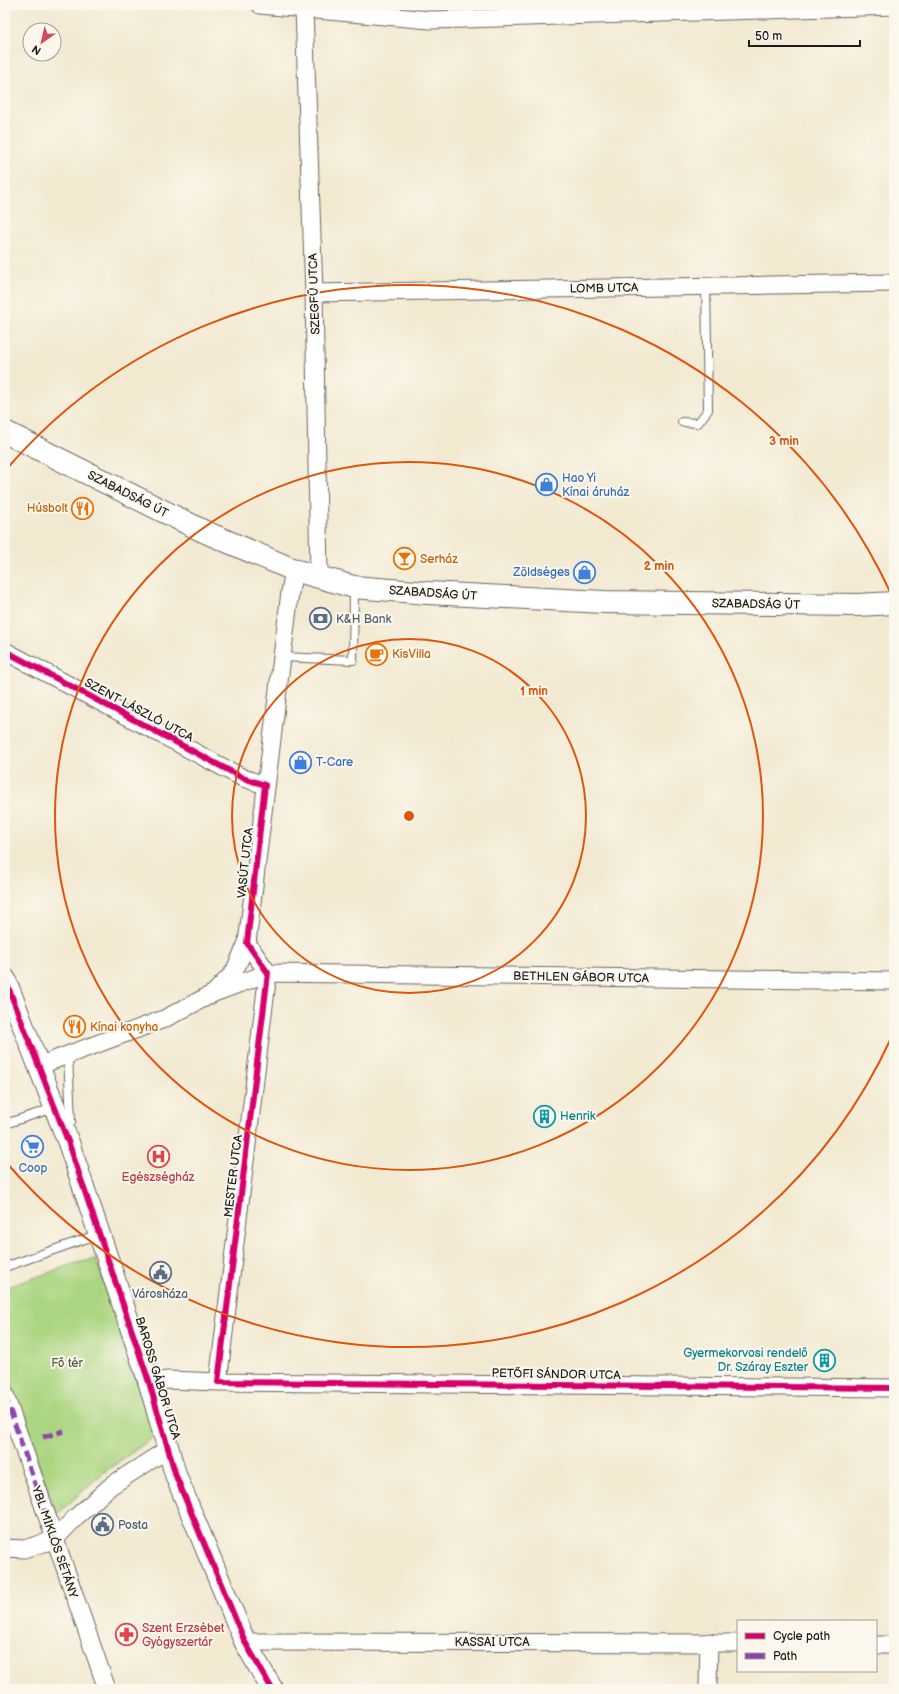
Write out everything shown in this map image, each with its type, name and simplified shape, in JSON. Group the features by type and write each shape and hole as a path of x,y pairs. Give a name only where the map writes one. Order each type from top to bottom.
{"main road":[{"name":"SZABADSÁG ÚT","path":"5,432 202,531 294,570 319,578 354,586 428,593 604,602 858,605 894,603"}],"street":[{"path":"260,5 430,20 894,6"},
{"name":"SZEGFŰ UTCA","path":"304,9 314,293 319,578"},
{"name":"LOMB UTCA","path":"314,293 894,283"},
{"name":"VASÚT UTCA","path":"38,1066 164,1019 214,993 234,972 247,943 281,657 294,570"},
{"name":"SZENT LÁSZLÓ UTCA","path":"5,651 243,778 265,785"},
{"path":"247,943 268,973"},
{"name":"BETHLEN GÁBOR UTCA","path":"214,993 268,973 894,980"},
{"name":"MESTER UTCA","path":"218,1382 268,973"},
{"name":"BAROSS GÁBOR UTCA","path":"5,979 58,1115 99,1234 148,1382 176,1476 202,1542 245,1642 272,1689"},
{"name":"PETŐFI SÁNDOR UTCA","path":"148,1382 169,1380 218,1382 894,1388"},
{"name":"YBL MIKLÓS SÉTÁNY","path":"5,1395 54,1540 107,1689"},
{"path":"5,1548 24,1549 54,1540 76,1517 112,1485 168,1449"},
{"name":"KASSAI UTCA","path":"245,1642 737,1643"},
{"path":"708,1689 709,1642"},
{"path":"877,1645 894,1645"}],"lane":[{"path":"682,422 698,423 708,410 706,286"},
{"path":"281,657 352,660 354,586"},
{"path":"5,1124 58,1115 71,1122 68,1055"},
{"path":"5,1267 99,1234"}],"green space":[{"name":"Fő tér","path":"96,1259 155,1436 104,1472 56,1515 5,1364 5,1288 76,1263"}],"marked path":[{"path":"5,1395 54,1540"},
{"path":"43,1437 64,1431"}],"cycle path":[{"path":"5,651 243,778 265,785 247,943 268,973 218,1382 894,1388"},
{"path":"5,979 69,1144 149,1382 176,1476 245,1642 272,1689"}],"place":[{"name":"Hao Yi Kínai áruház","path":"547,485"},
{"name":"Húsbolt","path":"83,508"},
{"name":"Serház","path":"404,559"},
{"name":"Zöldséges","path":"585,572"},
{"name":"K&H Bank","path":"321,619"},
{"name":"KisVilla","path":"377,654"},
{"name":"T-Care","path":"300,762"},
{"name":"Kínai konyha","path":"74,1027"},
{"name":"Henrik","path":"544,1116"},
{"name":"Coop","path":"33,1147"},
{"name":"Egészségház","path":"158,1156"},
{"name":"Városháza","path":"160,1273"},
{"name":"Gyermekorvosi rendelő Dr. Száray Eszter","path":"824,1360"},
{"name":"Posta","path":"103,1525"},
{"name":"Szent Erzsébet Gyógyszertár","path":"127,1635"}]}
